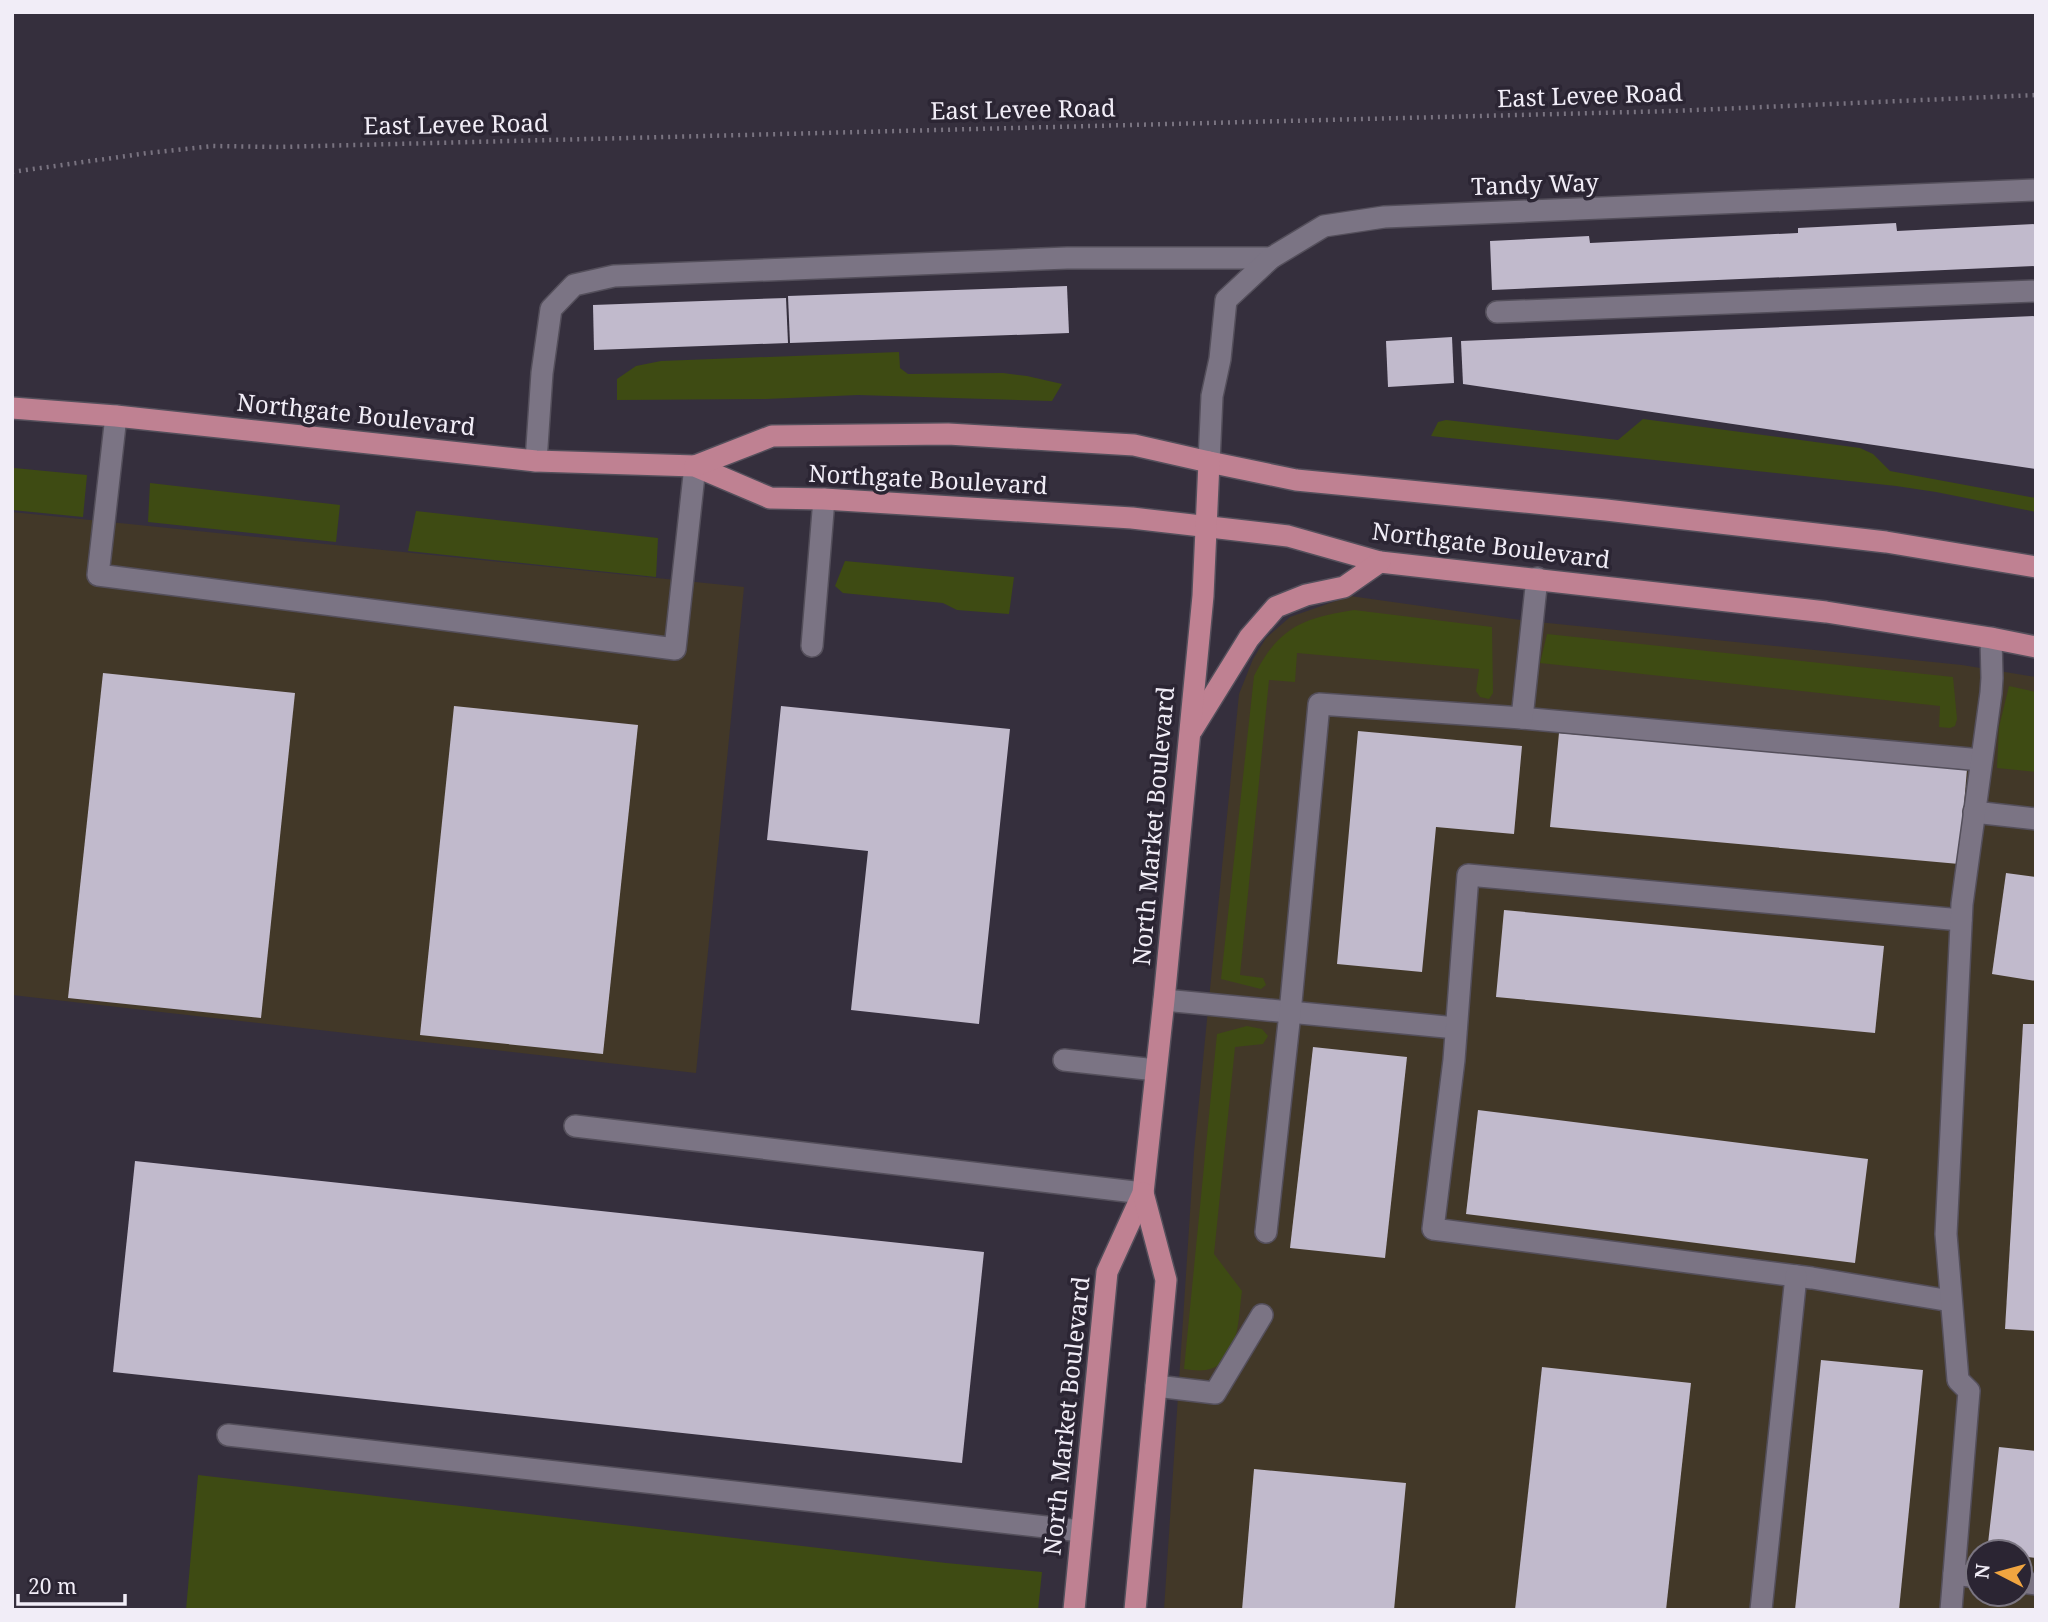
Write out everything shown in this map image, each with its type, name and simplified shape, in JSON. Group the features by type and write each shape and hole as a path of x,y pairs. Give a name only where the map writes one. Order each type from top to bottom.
{"main road":[{"name":"Northgate Boulevard","path":"12,408 116,416 536,461 695,466 770,498 1132,518 1288,536 1380,562 1826,612 2036,647"},
{"name":"Northgate Boulevard","path":"695,466 772,436 934,435 1134,445 1296,480 1606,510 1886,542 2036,567"},
{"name":"North Market Boulevard","path":"1074,1610 1107,1272 1143,1194 1202,596 1209,462"},
{"path":"1189,735 1249,638 1276,607 1306,595 1344,587 1380,562"},
{"name":"North Market Boulevard","path":"1135,1610 1166,1280 1143,1194"}],"street":[{"name":"Tandy Way","path":"1209,462 1212,396 1220,359 1226,300 1272,258 1324,226 1384,218 2036,190"},
{"path":"536,461 542,373 551,309 574,285 614,276 1040,259 1272,258"},
{"path":"1497,312 2036,291"},
{"path":"116,416 99,575 675,649 695,466"},
{"path":"812,646 824,499"},
{"path":"1522,718 1537,578"},
{"path":"1951,1610 1969,1391 1958,1380 1946,1234 1961,920 1992,678 1991,638"},
{"path":"1266,1232 1319,704 1522,718 1981,760"},
{"path":"1974,812 2036,819"},
{"path":"1951,1301 1796,1276 1433,1229 1457,1028 1468,875 1961,920"},
{"path":"1164,1000 1457,1028"},
{"path":"1064,1060 1156,1070"},
{"path":"575,1126 1143,1194"},
{"path":"1761,1610 1796,1276"},
{"path":"1156,1386 1215,1393 1262,1315"},
{"path":"228,1435 1081,1531"},
{"path":"1954,1574 1964,1575"}],"path":[{"name":"East Levee Road","path":"12,172 213,146 278,147 1673,111 2036,95"}],"shaded area":[{"path":"12,512 744,587 696,1073 12,995"},
{"path":"1350,596 1528,621 1962,665 2036,677 2036,1610 1164,1610 1194,1152 1239,694 1253,659 1266,638 1290,617"}],"green space":[{"path":"899,352 900,368 908,374 1003,373 1062,384 1052,401 858,395 617,400 617,379 636,366 661,361"},
{"path":"1643,419 1860,448 1873,454 1890,471 2036,498 2036,512 1896,486 1431,436 1438,422 1446,420 1618,440"},
{"path":"14,468 87,475 83,517 12,510"},
{"path":"150,483 340,505 336,542 148,522"},
{"path":"416,511 658,538 656,577 408,551"},
{"path":"845,561 1014,577 1009,614 957,610 943,603 843,593 835,586"},
{"path":"1354,610 1492,627 1493,693 1489,699 1480,697 1476,691 1479,669 1297,653 1295,682 1269,680 1240,975 1263,978 1266,985 1261,989 1221,979 1254,676 1272,647 1294,628 1320,617"},
{"path":"1547,634 1953,677 1957,719 1955,726 1939,727 1940,706 1540,663"},
{"path":"2009,686 2036,692 2036,772 1997,768 1999,727"},
{"path":"1247,1026 1262,1029 1268,1036 1263,1044 1235,1047 1214,1254 1242,1291 1238,1326 1231,1349 1217,1366 1206,1370 1184,1369 1217,1034"},
{"path":"198,1475 1042,1572 1038,1610 186,1610"}],"building":[{"path":"1896,223 1897,231 2036,224 2036,266 1492,290 1490,241 1589,236 1590,243 1798,233 1798,228"},
{"path":"1067,286 1069,333 790,343 788,296"},
{"path":"786,298 788,343 594,350 593,305"},
{"path":"2036,316 2036,469 1463,384 1461,341"},
{"path":"1452,337 1454,383 1388,387 1386,341"},
{"path":"103,673 295,693 261,1018 68,998"},
{"path":"454,706 638,725 603,1054 420,1035"},
{"path":"781,706 1010,729 979,1024 851,1010 868,851 767,840"},
{"path":"1358,731 1522,746 1514,834 1436,827 1422,972 1337,964"},
{"path":"1559,733 1967,769 1959,864 1550,827"},
{"path":"2006,873 2036,877 2036,981 1992,974"},
{"path":"1504,910 1884,946 1875,1033 1496,997"},
{"path":"2023,1024 2036,1024 2036,1331 2005,1329"},
{"path":"1313,1047 1407,1057 1385,1258 1290,1248"},
{"path":"1478,1110 1868,1159 1855,1263 1466,1214"},
{"path":"135,1161 984,1252 962,1463 113,1372"},
{"path":"1821,1360 1923,1370 1899,1610 1795,1610"},
{"path":"1542,1367 1691,1383 1666,1610 1515,1610"},
{"path":"1999,1447 2036,1451 2036,1558 2034,1538 1989,1538"},
{"path":"1254,1469 1406,1483 1394,1610 1242,1610"}]}
